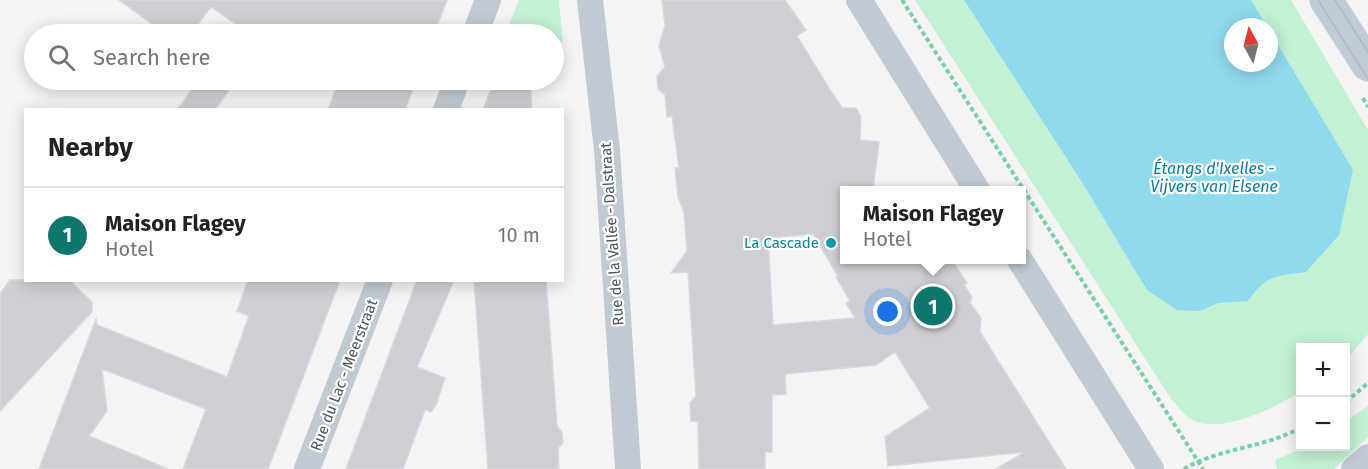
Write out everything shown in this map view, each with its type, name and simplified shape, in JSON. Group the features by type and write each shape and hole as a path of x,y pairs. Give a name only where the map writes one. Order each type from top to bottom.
{"main road":[{"path":"1326,0 1368,65"}],"street":[{"path":"479,24 488,0"},
{"name":"Rue de la Vallée - Dalstraat","path":"590,0 607,150 628,469"},
{"path":"859,0 975,186"},
{"path":"447,108 453,90"},
{"path":"1023,264 1151,469"},
{"name":"Rue du Lac - Meerstraat","path":"308,469 379,282"},
{"path":"1354,469 1368,457"}],"path":[{"path":"902,0 1021,186"},
{"path":"1026,193 1203,469"},
{"path":"1350,399 1368,383"},
{"path":"1184,469 1198,461 1283,437 1296,430"}],"green space":[{"path":"519,0 559,0 561,24 509,24"},
{"name":"Étangs d'Ixelles - Vijvers van Elsene","path":"915,0 1291,0 1368,130 1368,334 1350,355 1350,343 1296,343 1296,394 1263,412 1247,418 1216,424 1191,419 1171,399"},
{"path":"1368,406 1368,437 1334,469 1277,469 1275,460 1296,451 1350,451 1350,418"}],"water":[{"name":"Étangs d'Ixelles - Vijvers van Elsene","path":"964,0 1251,0 1262,18 1224,18 1224,72 1278,72 1278,45 1353,170 1339,235 1306,272 1266,281 1248,301 1218,303 1200,311 1177,310 1147,290 1080,179"}],"building":[{"path":"119,0 447,0 438,24 236,24 211,7 198,24 152,24"},
{"path":"662,0 785,0 806,30 797,36 827,85 842,108 856,108 861,117 860,140 879,142 874,186 840,186 840,264 955,264 967,283 964,285 972,297 970,303 981,318 980,332 1066,469 996,469 1025,452 888,466 885,437 930,408 895,352 876,365 785,374 786,394 772,395 772,452 765,452 765,469 699,469 698,422 691,421 690,403 696,396 688,272 671,273 687,251 684,212 678,197 675,168 679,168 672,116 667,117 665,95 658,89 657,76 665,67 659,46 665,25","holes":["813,234 838,276 836,277 850,301 846,303 855,318 773,325 768,238"]},
{"path":"192,90 229,90 216,108 178,108"},
{"path":"335,90 412,90 406,108 329,108"},
{"path":"490,90 531,90 532,108 484,108"},
{"path":"10,280 71,282 92,302 92,312 0,411 0,294"},
{"path":"247,282 339,282 268,469 183,469 206,409 102,369 107,411 89,436 168,469 39,469 96,319 97,325 227,377 249,316 237,311"},
{"path":"416,282 453,282 417,367 445,378 436,405 431,412 425,410 403,469 346,469"},
{"path":"474,282 546,282 557,426 562,432 563,443 558,448 559,469 488,469"}],"tram line":[{"path":"1318,0 1368,79"},
{"path":"1335,0 1368,52"}],"place":[{"name":"La Cascade","path":"831,243"},
{"name":"Maison Flagey","path":"933,306"}]}
